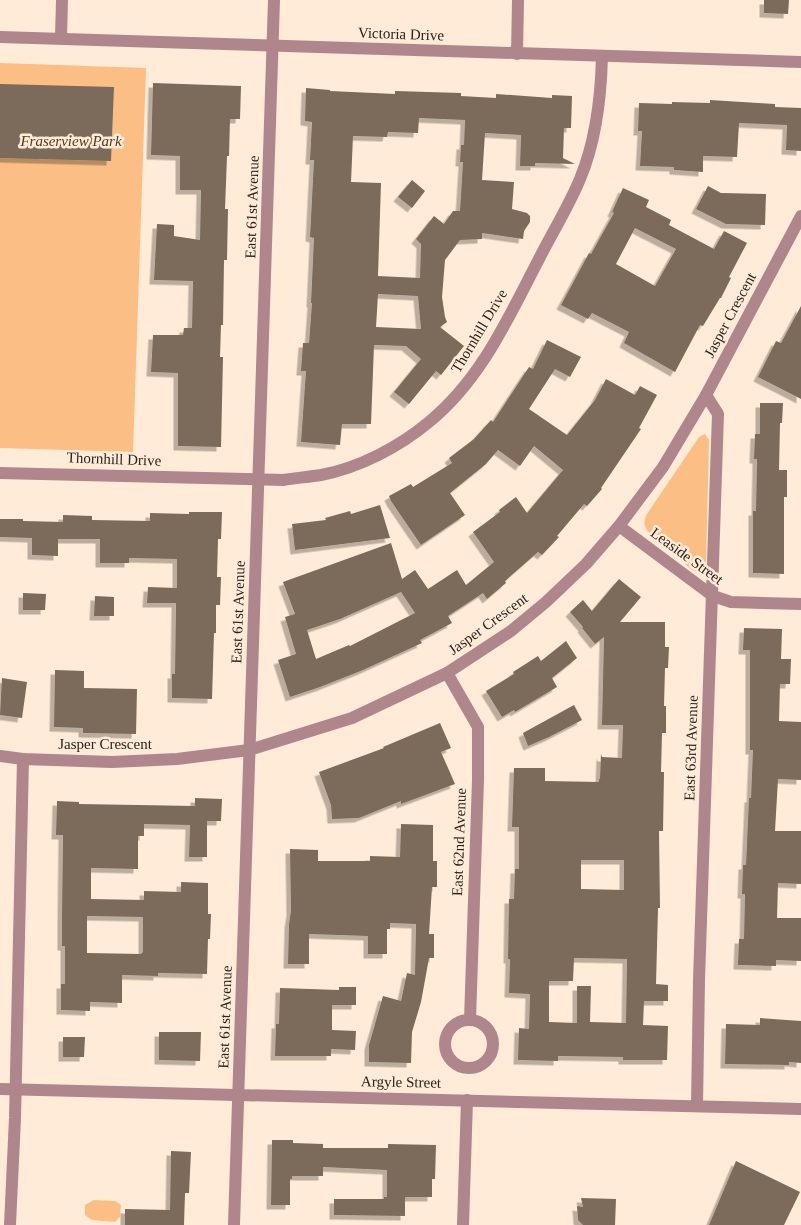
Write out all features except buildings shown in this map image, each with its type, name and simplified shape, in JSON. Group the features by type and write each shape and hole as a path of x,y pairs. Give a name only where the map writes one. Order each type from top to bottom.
{"street":[{"path":"61,38 62,0"},
{"name":"East 61st Avenue","path":"234,1225 274,0"},
{"path":"517,54 518,0"},
{"name":"Victoria Drive","path":"0,37 801,62"},
{"name":"Thornhill Drive","path":"0,473 283,480 322,475 357,465 408,438 455,399 475,374 502,329 580,179 596,127 602,56"},
{"name":"Jasper Crescent","path":"0,756 23,759 112,762 177,759 249,750 352,718 447,673 511,631 546,602 586,564 619,526 663,467 706,395 801,216"},
{"name":"East 63rd Avenue","path":"697,1106 718,414 706,395"},
{"name":"Leaside Street","path":"619,526 713,596 731,602 801,604"},
{"name":"East 62nd Avenue","path":"447,673 478,727 470,1020"},
{"path":"10,1225 23,759"},
{"name":"Argyle Street","path":"0,1089 801,1110"},
{"path":"463,1225 467,1100"}],"green space":[{"name":"Fraserview Park","path":"0,63 146,68 133,452 0,448"},
{"path":"705,434 709,440 706,564 705,568 698,572 692,570 648,532 645,521 647,514 699,437"},
{"path":"94,1200 115,1201 121,1205 120,1217 115,1222 92,1220 85,1215 85,1205"}]}
